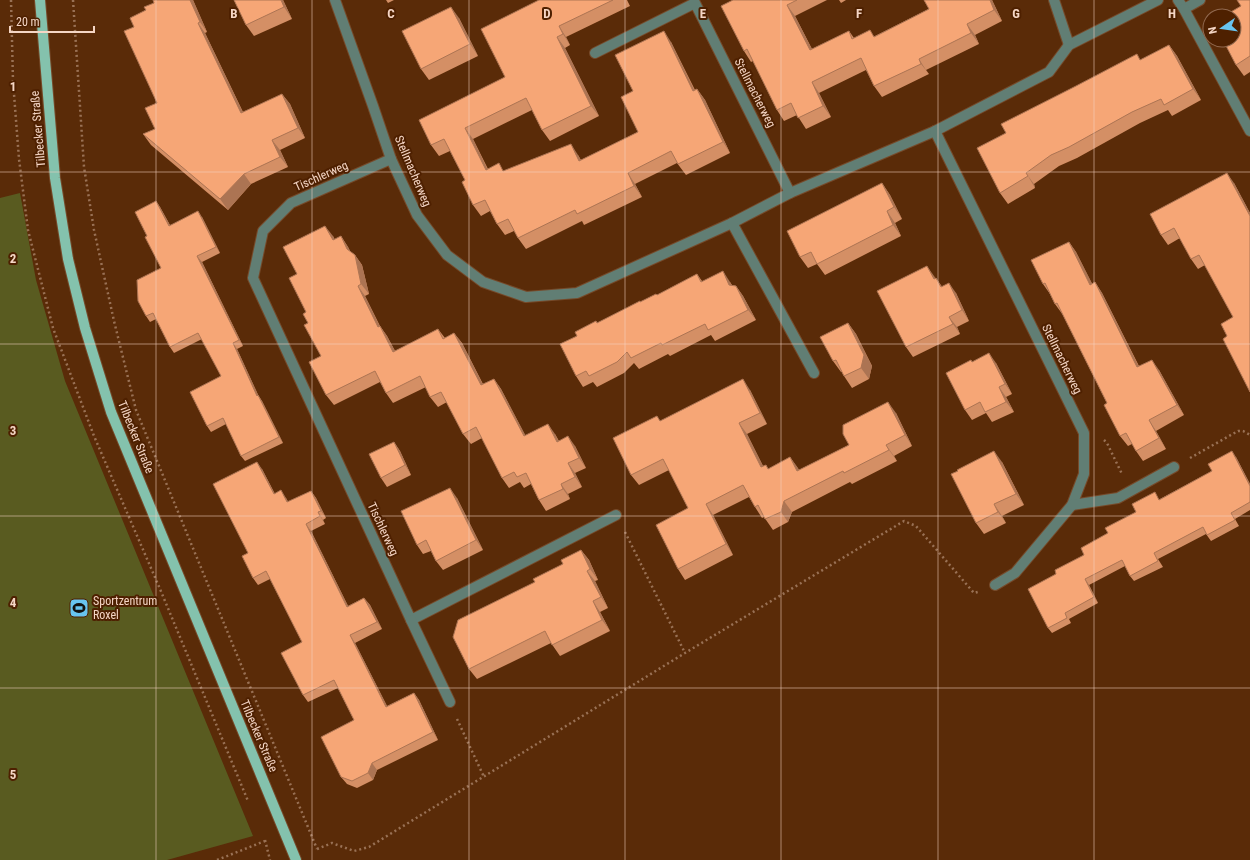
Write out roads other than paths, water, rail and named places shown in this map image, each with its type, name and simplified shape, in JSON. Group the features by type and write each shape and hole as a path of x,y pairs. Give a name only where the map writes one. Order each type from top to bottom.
{"main road":[{"name":"Tilbecker Straße","path":"40,0 55,178 68,259 85,328 111,412 293,859"}],"street":[{"name":"Stellmacherweg","path":"335,0 391,159 417,215 447,255 482,282 526,297 577,294 732,223 790,193 935,131 1049,72 1070,45 1158,0"},
{"path":"1054,0 1070,45"},
{"path":"1178,0 1250,131"},
{"path":"1184,9 1200,0"},
{"name":"Stellmacherweg","path":"596,53 699,2 790,193"},
{"name":"Stellmacherweg","path":"935,131 1084,433 1084,474 1072,505 1015,572 995,585"},
{"name":"Tischlerweg","path":"391,159 291,203 263,231 253,278 450,702"},
{"path":"732,223 814,373"},
{"path":"1072,505 1118,498 1174,467"},
{"path":"411,620 616,515"}],"place":[{"name":"Sportzentrum Roxel","path":"79,608"}]}
